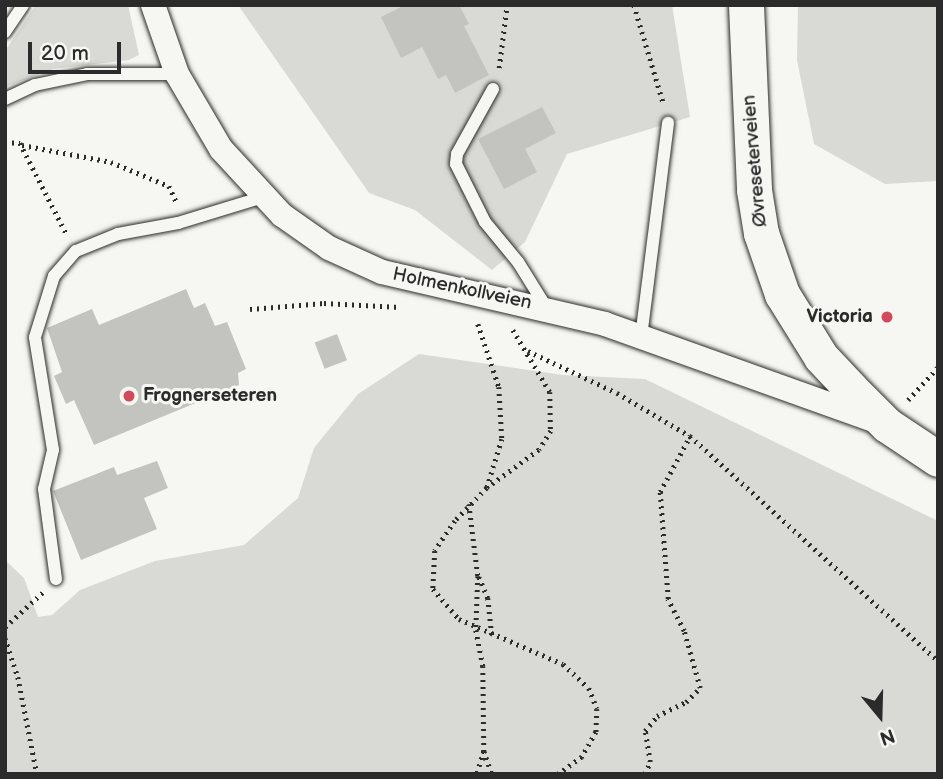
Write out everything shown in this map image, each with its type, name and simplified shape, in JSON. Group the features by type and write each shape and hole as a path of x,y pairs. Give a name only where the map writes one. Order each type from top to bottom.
{"main road":[{"name":"Øvreseterveien","path":"746,5 754,190 770,262 782,294 821,357 887,425 938,459"},
{"path":"887,425 938,434"}],"street":[{"name":"Holmenkollveien","path":"153,5 177,74 221,149 263,197 295,226 350,259 391,274 546,307 641,337 887,425"}],"lane":[{"path":"5,32 23,5"},
{"path":"5,99 35,85 87,74 177,74"},
{"path":"493,89 460,147 456,164 485,222 518,261 546,307"},
{"path":"641,337 668,123"},
{"path":"56,579 44,489 53,450 35,337 46,294 63,262 76,251 118,234 185,221 263,197"}],"path":[{"path":"493,89 507,5"},
{"path":"634,5 668,123"},
{"path":"5,142 111,162 169,186 185,221"},
{"path":"22,145 62,226"},
{"path":"477,293 478,324 499,387 502,439 487,488"},
{"path":"477,293 514,332 550,392 551,432 539,450 469,504 439,544 431,567 433,589 453,614 476,630 563,664 589,688 597,709 596,732 582,758 559,774"},
{"path":"250,309 324,303 407,308"},
{"path":"469,321 490,326"},
{"path":"502,329 514,332"},
{"path":"527,351 617,393 690,436 938,661"},
{"path":"887,425 938,367"},
{"path":"645,774 650,762 645,731 657,716 686,702 700,688 684,631 668,599 660,492 690,436"},
{"path":"469,504 478,576 476,630 483,666 484,751 477,774"},
{"path":"478,576 488,598 492,636"},
{"path":"5,627 56,579"},
{"path":"5,638 18,677 37,774"},
{"path":"484,751 492,774"}],"shaded area":[{"path":"36,5 128,5 139,55 129,60 53,69 5,87 5,51"},
{"path":"238,5 672,5 690,117 567,154 525,242 492,270 415,210 369,193"},
{"path":"798,5 938,5 938,181 885,184 814,144 797,60"},
{"path":"419,354 563,375 645,379 938,521 938,774 5,774 5,560 24,578 38,617 52,615 80,590 155,561 244,545 298,498 314,448 358,394"}],"building":[{"path":"405,5 459,5 469,24 464,26 489,75 455,93 446,75 438,79 422,47 401,58 381,17"},
{"path":"542,107 556,133 525,149 537,172 504,189 478,139"},
{"name":"Frognerseteren","path":"186,289 194,308 205,303 215,326 227,322 246,369 238,373 239,385 94,445 74,400 66,404 54,376 62,372 47,328 92,309 99,325"},
{"path":"337,334 347,360 325,369 315,343"},
{"path":"157,461 168,488 144,498 157,529 81,560 53,491 114,467 117,475"}],"place":[{"name":"Victoria","path":"887,317"},
{"name":"Frognerseteren","path":"129,396"}]}
